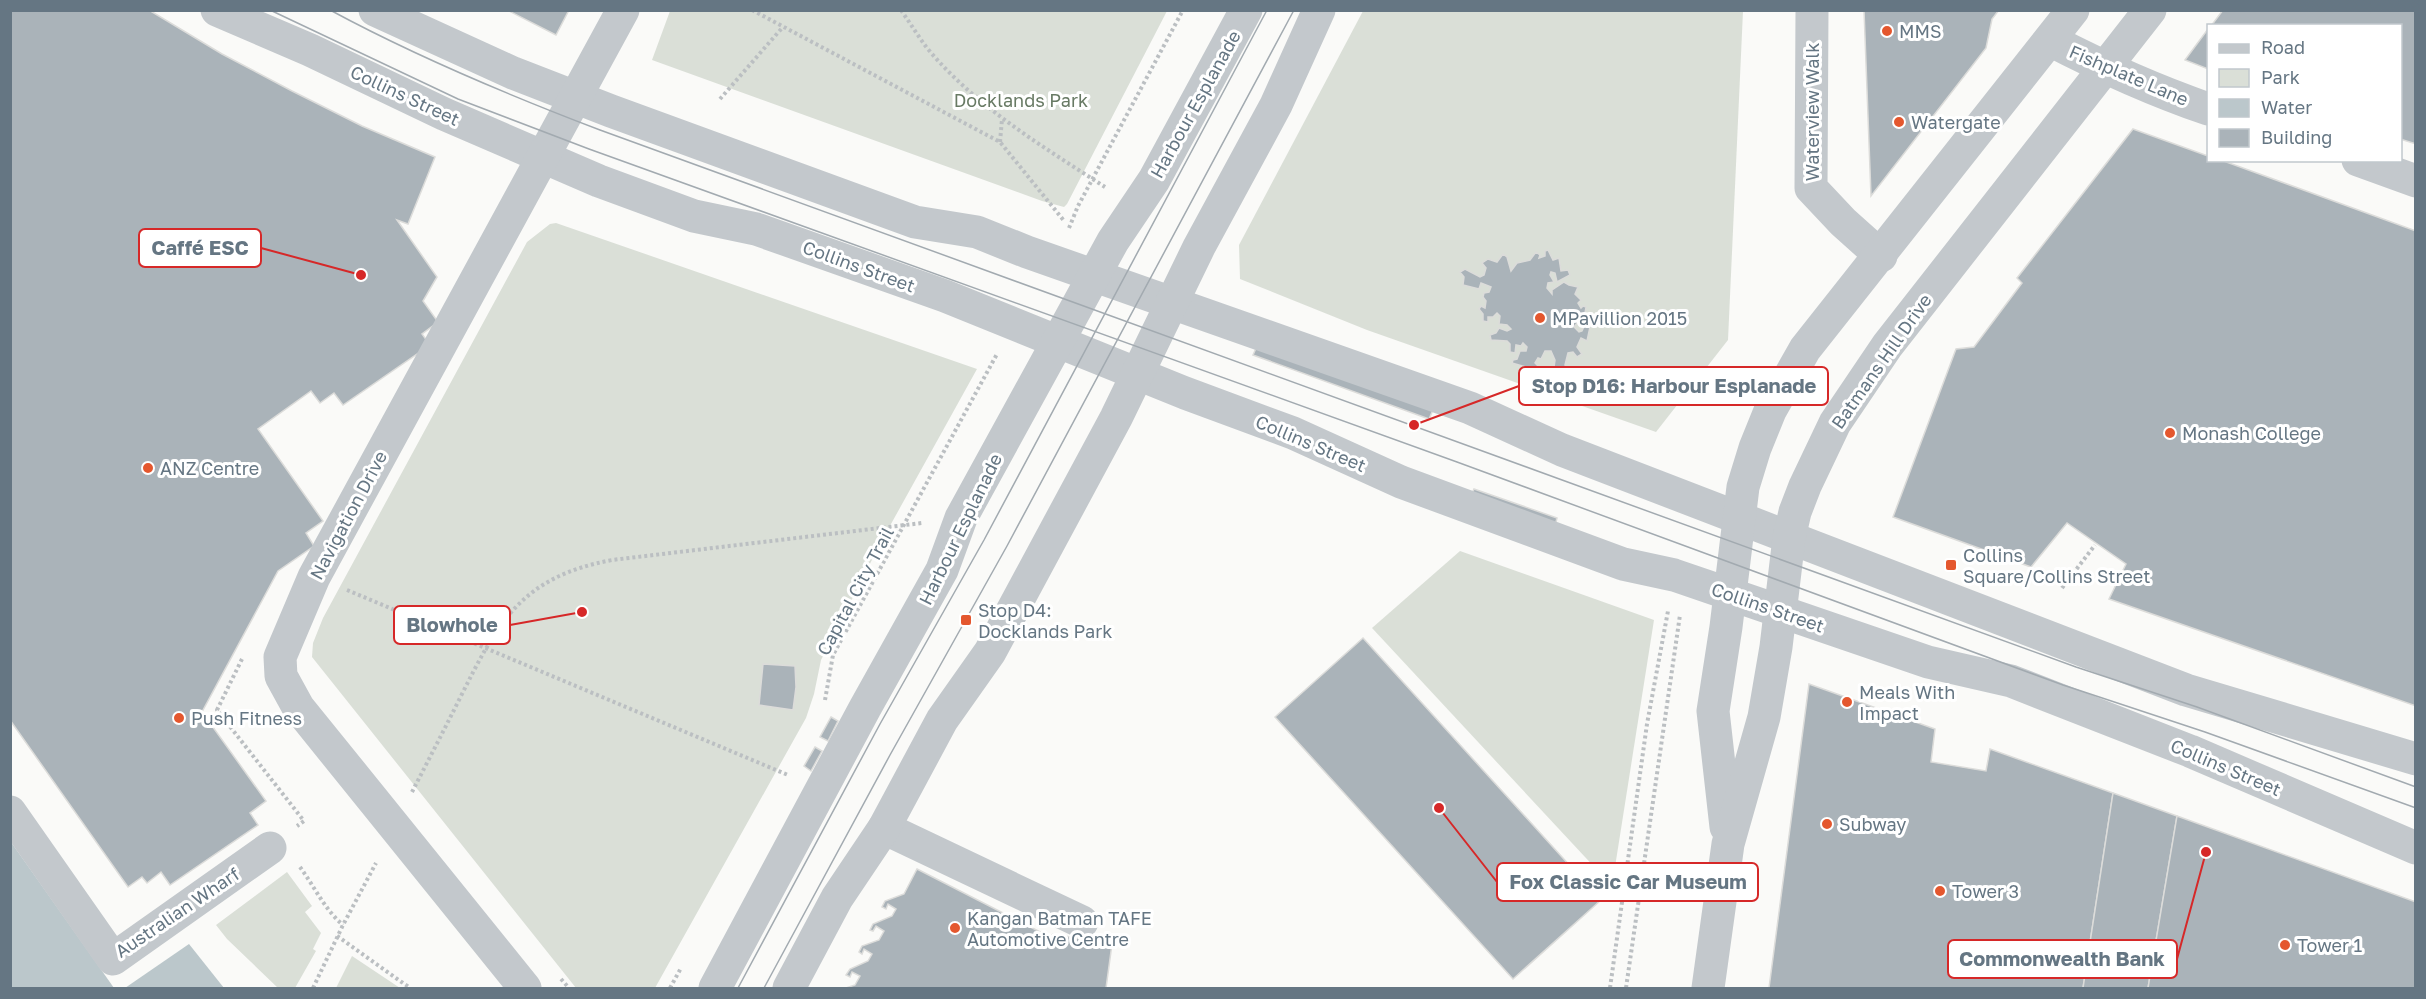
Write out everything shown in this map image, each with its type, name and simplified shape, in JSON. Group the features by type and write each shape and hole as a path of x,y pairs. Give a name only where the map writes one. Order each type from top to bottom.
{"street":[{"name":"Collins Street","path":"217,10 310,50 444,114 599,181 694,216 756,229 934,292 1293,433 1420,489 1623,564 1674,575 1928,662 2011,681 2204,757 2415,848"},
{"path":"375,10 474,57 576,98 915,222 977,232 1470,408 1562,450 2186,690 2415,759"},
{"name":"Navigation Drive","path":"525,988 396,830 290,694 281,676 280,657 314,577 623,10"},
{"name":"Harbour Esplanade","path":"715,988 859,718 942,570 961,518 1113,241 1154,180 1246,10"},
{"path":"789,988 837,898 884,828 942,720 990,652 1116,418 1199,247 1276,105 1319,10"},
{"name":"Waterview Walk","path":"1812,10 1811,188 1843,222 1881,256"},
{"name":"Batmans Hill Drive","path":"1728,844 1713,711 1726,627 1738,518 1743,487 1755,448 1780,393 1805,349 1881,256 2073,10"},
{"name":"Batmans Hill Drive","path":"1708,988 1728,844 1764,717 1789,538 1795,512 1818,459 1835,423 1860,384 2150,10"},
{"name":"Fishplate Lane","path":"2050,40 2104,68 2156,91 2207,109"},
{"path":"2363,162 2415,181"},
{"name":"Australian Wharf","path":"10,812 113,959 270,848"},
{"path":"884,828 949,850 1082,922"}],"path":[{"path":"752,10 1000,142 1065,222"},
{"path":"901,10 927,48 950,72 1002,118 1107,188"},
{"path":"1093,179 1183,10"},
{"path":"720,99 782,28"},
{"path":"1000,142 1002,118"},
{"name":"Capital City Trail","path":"825,704 833,655 989,368"},
{"path":"313,988 342,925 396,830 411,795 485,648 516,605 536,589 561,575 588,565 925,522"},
{"path":"2062,588 2095,545"},
{"path":"347,590 788,775"},
{"path":"1610,988 1647,724 1670,604"},
{"path":"1626,988 1681,609"},
{"path":"782,785 793,766"},
{"path":"299,866 324,901 329,914 342,925"},
{"path":"337,936 410,988"},
{"path":"670,988 685,960"}],"green space":[{"name":"Docklands Park","path":"670,10 1167,11 1064,207 652,60"},
{"path":"1363,11 1743,11 1728,340 1656,432 1367,330 1240,279 1239,245"},
{"path":"556,223 977,369 881,542 821,660 806,718 655,988 576,988 312,657 313,643 323,618 527,242 550,224"},
{"path":"1460,551 1654,620 1612,886 1372,628"},
{"path":"287,872 312,906 305,912 321,933 313,949 316,951 295,988 278,988 227,939 216,925"},
{"path":"352,956 400,988 336,988"}],"water":[{"path":"11,842 114,988 11,988"},
{"path":"189,944 224,988 125,988"}],"building":[{"name":"ANZ Centre","path":"10,10 149,10 222,54 292,91 362,126 435,157 408,224 397,220 437,277 423,301 438,322 422,334 430,345 343,405 334,393 320,403 311,391 258,429 323,521 306,533 314,546 278,571 202,712 266,801 250,813 258,825 170,885 161,872 147,883 142,877 128,887 10,720"},
{"path":"507,10 569,10 556,35"},
{"name":"Watergate","path":"1864,10 1999,10 1992,19 1986,48 1871,196"},
{"path":"2223,10 2416,10 2416,144 2402,140 2402,24 2212,24"},
{"path":"2207,30 2207,69 2185,60"},
{"name":"Monash College","path":"2133,129 2207,156 2207,162 2226,162 2416,231 2416,706 2109,599 2126,564 2067,523 2031,567 1893,517 1956,349 1974,347 2022,283 2017,278"},
{"name":"MPavillion 2015","path":"1548,250 1553,260 1559,258 1561,271 1568,270 1570,275 1557,282 1555,273 1551,272 1550,275 1554,282 1548,283 1547,288 1552,294 1552,290 1564,282 1578,287 1575,294 1581,300 1578,303 1581,308 1586,307 1585,313 1574,327 1579,332 1585,324 1590,327 1587,341 1581,338 1577,347 1582,354 1577,357 1573,352 1568,353 1565,365 1567,370 1564,374 1558,372 1554,375 1550,369 1554,367 1555,360 1551,351 1545,351 1541,359 1538,358 1535,363 1539,367 1537,373 1545,380 1541,384 1532,378 1528,385 1522,382 1525,376 1520,372 1524,369 1529,372 1533,369 1512,363 1517,359 1520,351 1526,351 1527,347 1523,343 1521,346 1516,345 1515,353 1510,352 1510,344 1507,341 1491,340 1490,335 1496,333 1499,328 1507,331 1511,329 1507,325 1499,324 1500,316 1497,313 1493,317 1488,317 1488,322 1483,321 1483,314 1479,309 1481,306 1485,308 1484,293 1489,292 1491,287 1481,283 1479,289 1463,285 1464,277 1460,272 1465,269 1480,277 1484,275 1486,268 1482,263 1488,259 1497,262 1503,254 1507,257 1511,271 1517,263 1530,260 1536,252 1540,255 1539,258 1545,256 1545,251"},
{"path":"1257,346 1433,410 1429,419 1253,355"},
{"path":"1474,489 1557,518 1555,526 1471,496"},
{"path":"1363,638 1601,900 1513,979 1275,717"},
{"path":"763,664 795,666 796,687 793,710 759,705"},
{"name":"Tower 3","path":"1809,684 1935,729 1931,762 1986,771 1990,749 2113,793 2083,988 1769,988"},
{"path":"831,717 838,721 828,741 820,737"},
{"path":"815,747 822,751 811,771 804,766"},
{"path":"2113,793 2177,816 2148,988 2083,988"},
{"name":"Tower 1","path":"2177,816 2416,902 2416,988 2148,988"},
{"name":"Kangan Batman TAFE Automotive Centre","path":"917,869 1050,937 1053,934 1112,944 1106,988 846,988 855,985 860,976 852,972 850,977 846,975 850,969 868,961 872,954 864,949 862,954 859,952 862,946 879,940 884,931 876,926 873,931 870,930 873,924 892,916 896,909 888,904 886,909 882,907 885,901 904,894"}],"tram line":[{"path":"270,10 458,99 589,149 1457,462 2063,685 2205,732 2416,808"},
{"path":"330,10 396,44 463,74 600,130 2076,667 2197,707 2416,787"},
{"path":"738,988 880,724 984,540 1267,10"},
{"path":"764,988 890,755 1007,546 1294,10"}],"place":[{"name":"MMS","path":"1887,31"},
{"name":"Watergate","path":"1899,122"},
{"name":"Caffé ESC","path":"361,275"},
{"name":"MPavillion 2015","path":"1540,318"},
{"name":"Stop D16: Harbour Esplanade","path":"1414,425"},
{"name":"Monash College","path":"2170,433"},
{"name":"ANZ Centre","path":"148,468"},
{"name":"Collins Square/Collins Street","path":"1951,565"},
{"name":"Blowhole","path":"582,612"},
{"name":"Stop D4: Docklands Park","path":"966,620"},
{"name":"Meals With Impact","path":"1847,702"},
{"name":"Push Fitness","path":"179,718"},
{"name":"Fox Classic Car Museum","path":"1439,808"},
{"name":"Subway","path":"1827,824"},
{"name":"Commonwealth Bank","path":"2206,852"},
{"name":"Tower 3","path":"1940,891"},
{"name":"Kangan Batman TAFE Automotive Centre","path":"955,928"},
{"name":"Tower 1","path":"2285,945"}]}
